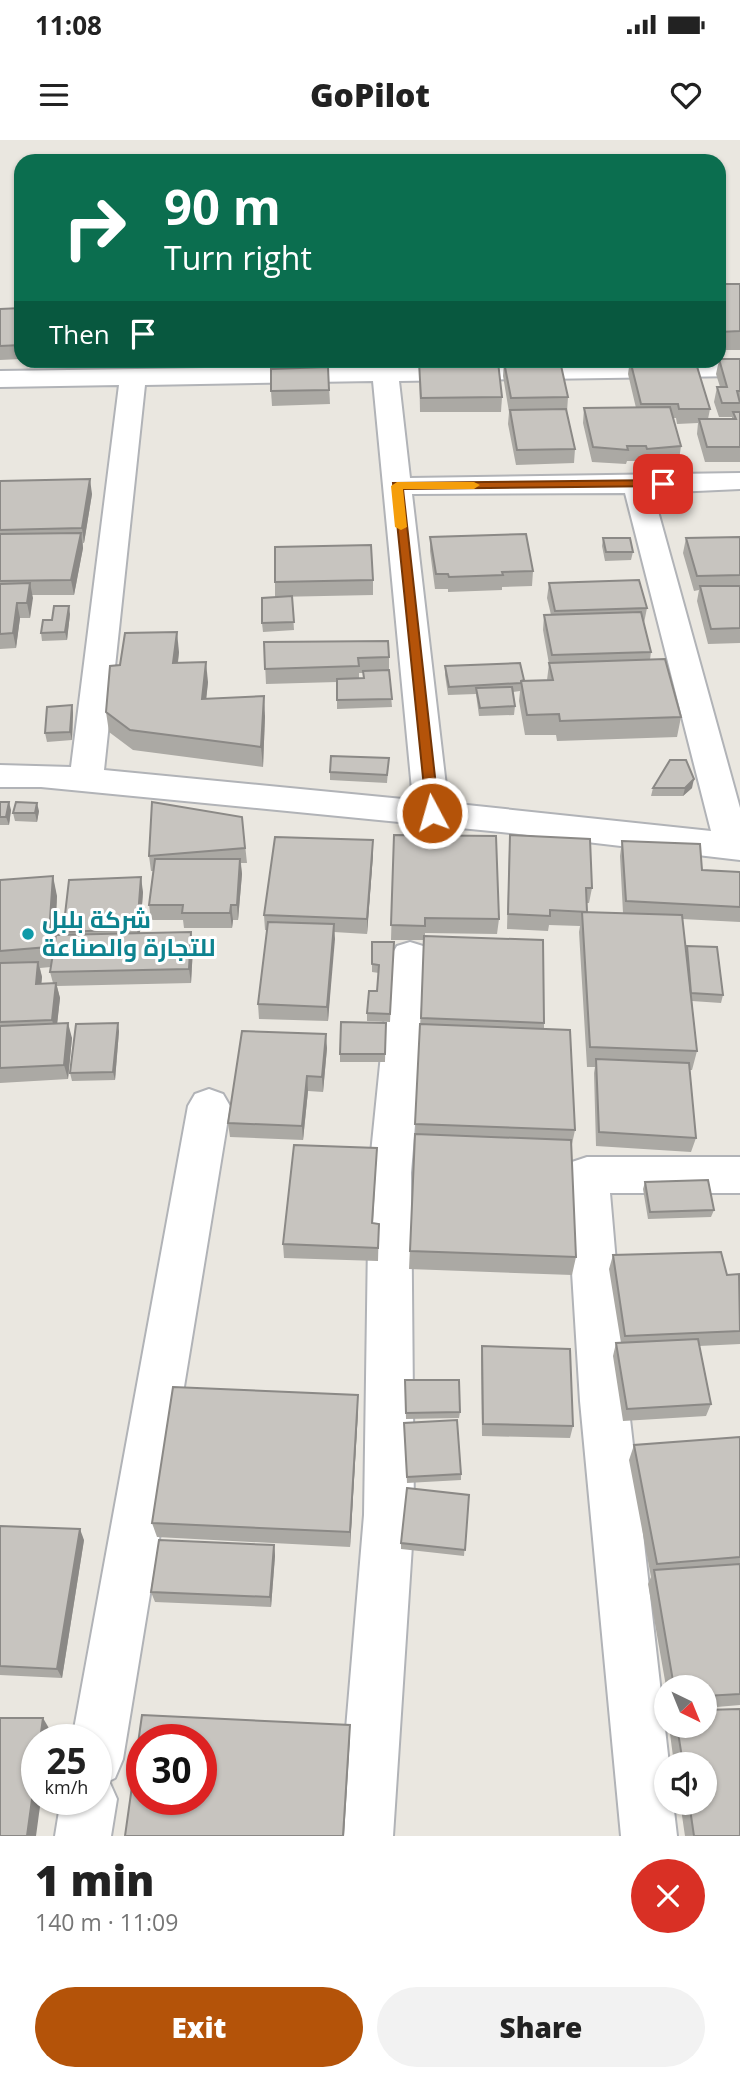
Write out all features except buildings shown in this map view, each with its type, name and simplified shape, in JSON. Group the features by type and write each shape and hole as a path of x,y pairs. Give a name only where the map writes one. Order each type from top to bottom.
{"street":[{"path":"0,379 740,368"},
{"path":"385,373 432,813"},
{"path":"86,780 133,377"},
{"path":"397,486 637,485 740,481"},
{"path":"0,776 86,780 432,813 736,847 637,485"},
{"path":"365,1836 389,1515 390,1173 410,956"},
{"path":"102,1724 209,1106"},
{"path":"649,1836 604,1401 587,1175 740,1175"},
{"path":"83,1836 86,1815"}],"slow traffic":[{"path":"401,527 397,486 474,485"}],"place":[{"name":"شركة بلبل للتجارة والصناعة","path":"28,934"}],"route":[{"path":"432,813 397,486 663,484"}]}
